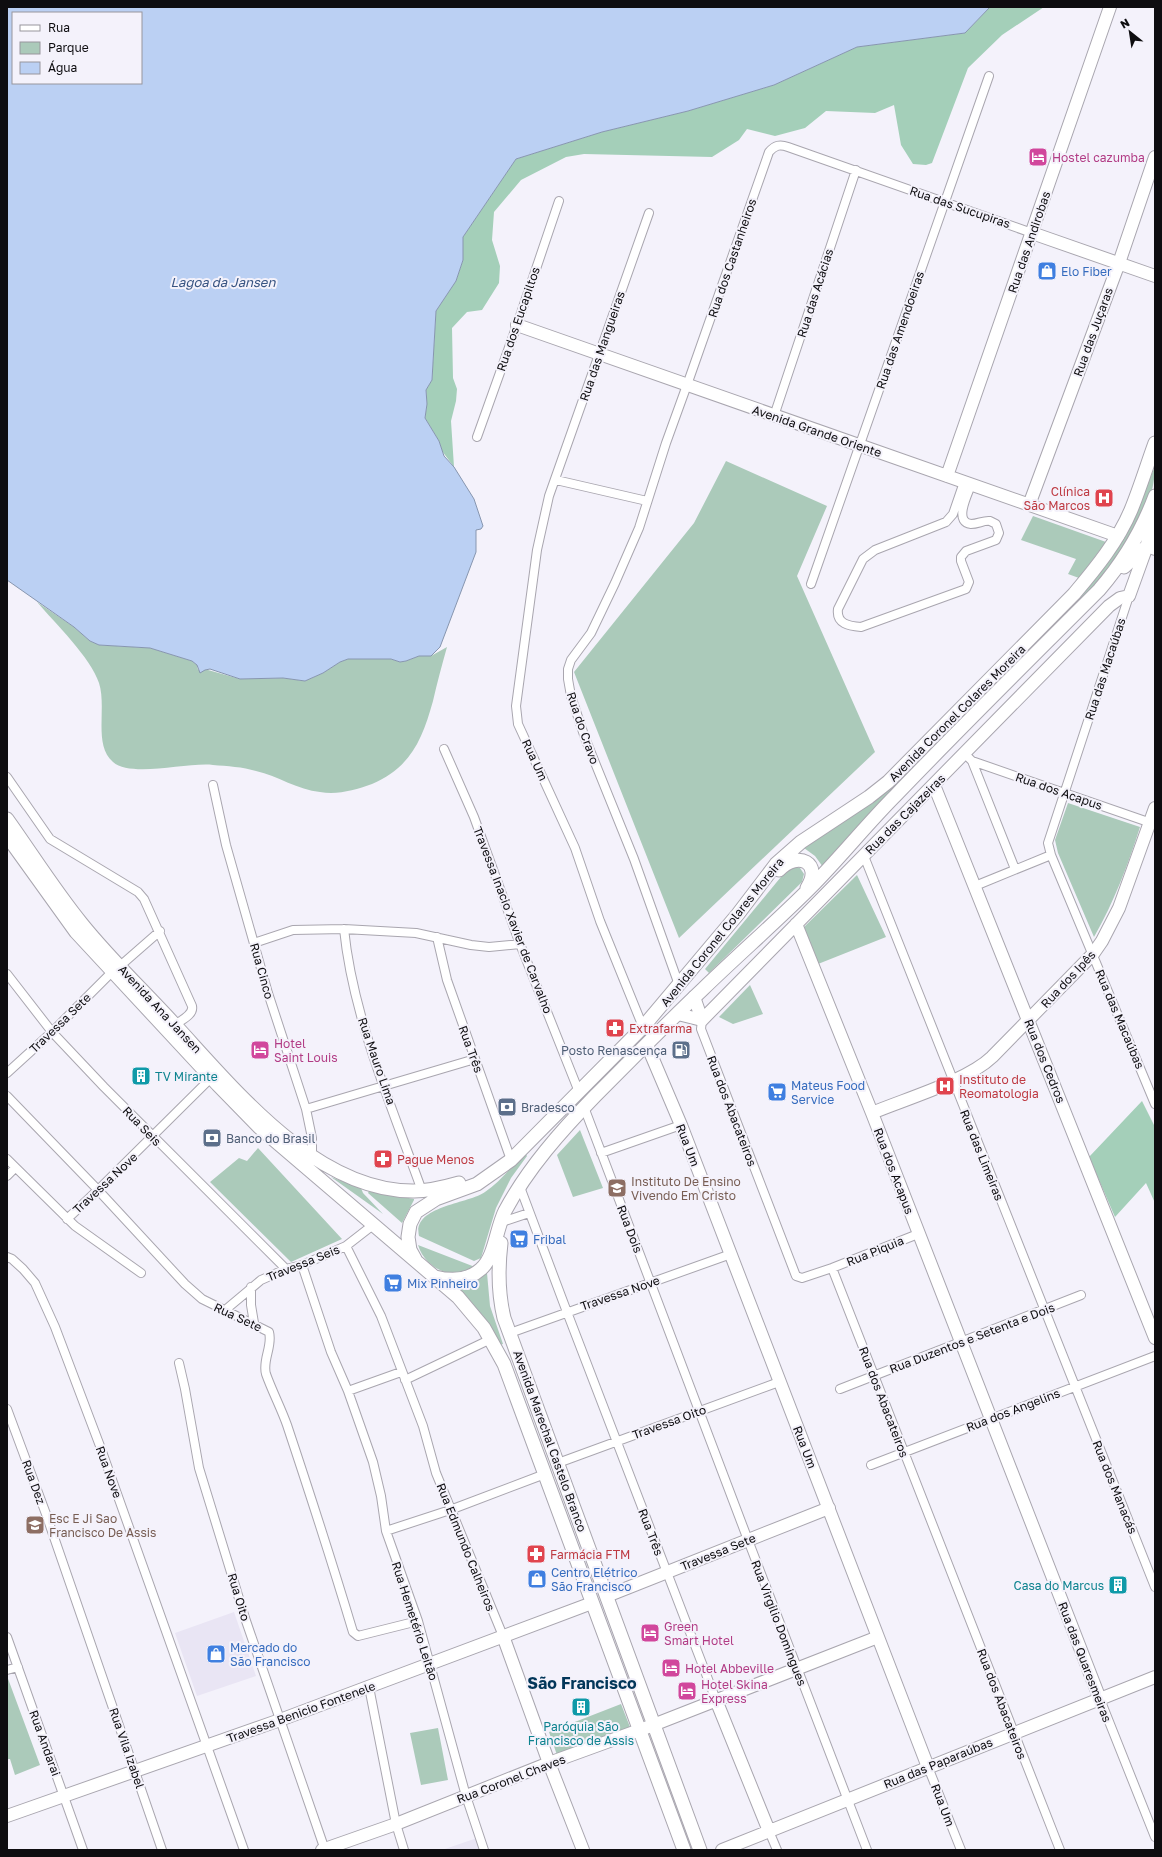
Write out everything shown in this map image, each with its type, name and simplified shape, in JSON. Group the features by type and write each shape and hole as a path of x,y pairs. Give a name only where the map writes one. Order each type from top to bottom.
{"main road":[{"name":"Avenida Coronel Colares Moreira","path":"416,1260 410,1250 408,1237 410,1224 416,1212 436,1199 477,1184 507,1163 643,1027 738,914 770,871 785,855 801,842 869,797 888,782 1061,608 1093,572 1118,536 1132,509 1155,443"},
{"name":"Avenida Coronel Colares Moreira","path":"435,1277 461,1279 476,1273 484,1267 491,1256 501,1220 520,1186 551,1144 584,1107 694,997 802,896 836,861 897,793 1099,590 1117,568 1132,546 1155,496"},
{"path":"1099,590 1151,548 1155,516"},
{"name":"Avenida Ana Jansen","path":"7,819 68,906 92,935 116,969 211,1078 259,1127 416,1260"},
{"name":"Avenida Ana Jansen","path":"7,836 66,921 175,1025 249,1104 292,1142 330,1168 366,1183 391,1189 422,1191 469,1180 507,1163"},
{"path":"738,914 780,868 789,862 798,859 808,863 812,873 810,883 802,896"},
{"name":"Avenida Marechal Castelo Branco","path":"520,1186 505,1221 501,1240 498,1271 501,1306 700,1850"},
{"name":"Avenida Marechal Castelo Branco","path":"416,1260 470,1310 491,1339 504,1364 684,1850"}],"street":[{"name":"Rua das Andirobas","path":"947,476 1110,7"},
{"name":"Rua das Amendoeiras","path":"811,584 989,76"},
{"name":"Rua dos Castanheiros","path":"688,385 766,157 775,146 788,146"},
{"name":"Rua das Sucupiras","path":"788,146 1155,276"},
{"name":"Rua das Juçaras","path":"1029,505 1119,263 1155,157"},
{"name":"Rua das Acácias","path":"774,416 856,170"},
{"name":"Rua dos Eucapiltos","path":"477,437 559,201"},
{"name":"Rua das Mangueiras","path":"556,480 649,213"},
{"name":"Avenida Grande Oriente","path":"517,325 1118,536"},
{"name":"Rua do Cravo","path":"679,985 634,859 585,738 571,696 568,679 569,664 591,633 639,528 666,443 688,385"},
{"path":"556,480 647,501"},
{"name":"Rua Um","path":"556,480 549,496 537,550 516,701 517,717 521,731 575,848 600,922 643,1027"},
{"path":"968,483 962,511 963,518 965,521 972,524 990,521 996,524 999,533 996,540 966,552 961,557 969,582 966,589 861,627 850,626 842,622 838,616 838,609 865,556 875,550 946,522 953,514 968,483"},
{"name":"Rua das Macaúbas","path":"1151,548 1129,596 1049,836 1048,843 1051,855 1155,1104"},
{"name":"Rua das Cajazeiras","path":"702,1020 934,785 968,758 1109,606 1120,598 1129,596"},
{"name":"Travessa Inacio Xavier de Carvalho","path":"444,749 474,817 520,944 579,1092"},
{"path":"968,758 1015,869"},
{"name":"Rua dos Acapus","path":"968,758 1152,824"},
{"path":"7,777 50,839 138,892 144,899 160,932 193,1010 191,1014 175,1025"},
{"name":"Rua Cinco","path":"214,785 226,845 268,993 306,1110 312,1138 312,1156"},
{"name":"Rua dos Cedros","path":"934,785 1155,1338"},
{"name":"Rua dos Ipês","path":"872,1113 953,1080 985,1064 1093,954 1109,929 1118,908 1152,824 1155,808"},
{"path":"975,886 1051,855"},
{"name":"Rua das Limeiras","path":"864,856 1074,1387"},
{"name":"Rua dos Acapus","path":"796,924 872,1113 991,1419"},
{"path":"254,942 293,930 344,929 402,931 471,945 489,947 520,944"},
{"name":"Rua Mauro Lima","path":"344,929 350,972 363,1022 422,1191"},
{"name":"Travessa Sete","path":"7,1073 52,1032 116,969 160,932"},
{"name":"Rua Três","path":"437,937 447,980 475,1059 507,1163"},
{"name":"Rua Seis","path":"7,974 52,1032 153,1137 286,1268"},
{"name":"Rua dos Abacateiros","path":"694,997 702,1020 701,1029 794,1273 798,1278 802,1278 832,1268 1060,1850"},
{"path":"678,1014 702,1020"},
{"name":"Rua Um","path":"646,1045 681,1125 961,1850"},
{"path":"306,1110 475,1059"},
{"name":"Travessa Nove","path":"66,1219 153,1137 211,1078"},
{"name":"Rua Sete","path":"7,1096 98,1190 184,1284 202,1300 254,1323 269,1332 270,1340 265,1364 267,1376 284,1415 327,1545 353,1632 358,1636 418,1621"},
{"name":"Rua Dois","path":"584,1107 650,1283"},
{"path":"601,1153 681,1125"},
{"path":"7,1160 66,1219 141,1273"},
{"path":"7,1176 15,1168"},
{"name":"Rua Três","path":"520,1186 666,1573 777,1850"},
{"path":"505,1221 529,1213"},
{"name":"Travessa Seis","path":"224,1311 251,1287 286,1268 302,1265 346,1246 373,1225"},
{"name":"Rua Piquia","path":"832,1268 918,1234"},
{"name":"Rua Edmundo Calheiros","path":"346,1246 381,1316 401,1372 423,1426 436,1473 503,1636 549,1763 583,1850"},
{"name":"Travessa Nove","path":"510,1332 730,1254"},
{"name":"Rua Nove","path":"7,1256 23,1269 35,1283 55,1327 100,1446 244,1850"},
{"name":"Rua Hemetério Leitão","path":"302,1265 331,1352 348,1392 373,1462 381,1496 386,1531 418,1621 466,1796 484,1850"},
{"name":"Rua Virgilio Domingues","path":"650,1283 867,1850"},
{"path":"251,1287 251,1305 254,1323"},
{"name":"Rua Duzentos e Setenta e Dois","path":"840,1389 1081,1295"},
{"path":"405,1380 491,1339"},
{"name":"Rua dos Angelins","path":"871,1465 1155,1356"},
{"name":"Rua Oito","path":"179,1363 199,1468 245,1618 324,1850"},
{"path":"348,1392 401,1372"},
{"name":"Travessa Oito","path":"558,1463 779,1382"},
{"name":"Rua dos Manacás","path":"1074,1387 1155,1587"},
{"name":"Rua Dez","path":"7,1409 92,1646"},
{"name":"Rua das Quaresmeiras","path":"991,1419 1155,1837"},
{"path":"386,1531 450,1510 545,1474"},
{"name":"Travessa Sete","path":"608,1596 829,1508"},
{"name":"Travessa Benicio Fontenele","path":"7,1816 136,1772 280,1720 592,1602"},
{"name":"Rua Andarai","path":"7,1637 83,1850"},
{"name":"Rua Coronel Chaves","path":"324,1850 396,1824 549,1763 640,1730 878,1637"},
{"name":"Rua Vila Izabel","path":"92,1646 162,1850"},
{"path":"7,1670 18,1666"},
{"name":"Rua das Paparaúbas","path":"722,1850 928,1766 1155,1677"},
{"path":"370,1687 396,1824 404,1850"}],"shaded area":[{"name":"Mercado do São Francisco","path":"234,1612 256,1676 197,1696 175,1633"},
{"path":"477,1838 481,1850 442,1850"}],"green space":[{"path":"990,7 1044,7 1002,35 968,68 932,163 926,165 913,164 901,145 894,105 875,113 826,111 805,128 775,136 747,129 739,140 712,157 584,154 566,157 521,180 494,212 492,240 500,266 499,283 482,310 467,312 452,328 453,378 457,389 456,401 451,421 454,467 442,451 439,441 425,418 427,404 426,390 432,380 436,311 456,281 463,260 463,237 516,159 602,132 688,111 774,85 857,47 965,33"},
{"path":"726,461 827,506 797,576 875,752 679,938 574,672 694,523"},
{"path":"1155,466 1154,482 1145,512 1138,526 1102,579 823,867 815,856 804,848 882,793 1066,609 1137,511"},
{"path":"1033,516 1106,542 1079,578 1068,574 1076,559 1021,540"},
{"path":"37,602 74,627 90,641 99,645 150,648 192,661 197,665 198,670 208,670 240,679 283,678 305,681 348,659 391,659 400,662 419,656 431,656 447,647 429,715 419,740 406,761 385,777 372,784 346,791 327,793 304,789 264,773 240,768 202,765 133,769 121,767 113,762 107,755 104,746 102,736 101,693 95,673 81,652"},
{"path":"1068,803 1140,827 1120,883 1094,937 1058,853 1055,840"},
{"path":"797,867 800,868 804,874 802,882 709,973 705,969 785,872 789,869"},
{"path":"857,875 886,937 818,964 803,928"},
{"path":"750,985 763,1014 733,1024 719,1017"},
{"path":"1142,1101 1155,1127 1155,1203 1146,1183 1115,1217 1089,1157"},
{"path":"580,1130 603,1188 573,1197 557,1155"},
{"path":"258,1148 342,1239 291,1262 210,1182 239,1158 247,1161"},
{"path":"525,1153 527,1156 511,1178 496,1208 481,1258 474,1261 419,1236 419,1226 424,1218 443,1207 485,1192 501,1179"},
{"path":"331,1177 361,1188 363,1193 383,1214"},
{"path":"369,1191 414,1199 402,1223 368,1193"},
{"path":"418,1245 475,1267 466,1272 460,1273 440,1270 428,1262 420,1251"},
{"path":"487,1273 490,1306 503,1344 500,1345 454,1286 469,1285"},
{"path":"7,1676 40,1765 15,1775 10,1759 7,1759"},
{"path":"621,1704 630,1727 557,1755 549,1732"},
{"path":"438,1728 448,1780 421,1785 410,1733"}],"water":[{"name":"Lagoa da Jansen","path":"7,7 990,7 965,33 857,47 774,85 688,111 602,132 516,159 463,237 463,260 456,281 436,311 432,380 426,390 427,404 425,418 439,441 444,456 454,467 474,499 483,526 481,529 476,530 476,552 440,647 431,656 419,656 400,662 391,659 348,659 305,681 283,678 240,679 210,669 200,673 197,665 192,661 150,648 99,645 90,641 74,627 7,580"}],"place":[{"name":"Hostel cazumba","path":"1038,157"},
{"name":"Elo Fiber","path":"1047,271"},
{"name":"Clínica São Marcos","path":"1104,498"},
{"name":"Extrafarma","path":"615,1028"},
{"name":"Hotel Saint Louis","path":"260,1050"},
{"name":"Posto Renascença","path":"681,1050"},
{"name":"TV Mirante","path":"141,1076"},
{"name":"Instituto de Reomatologia","path":"945,1086"},
{"name":"Mateus Food Service","path":"777,1092"},
{"name":"Bradesco","path":"507,1107"},
{"name":"Banco do Brasil","path":"212,1138"},
{"name":"Pague Menos","path":"383,1159"},
{"name":"Instituto De Ensino Vivendo Em Cristo","path":"617,1188"},
{"name":"Fribal","path":"519,1239"},
{"name":"Mix Pinheiro","path":"393,1283"},
{"name":"Esc E Ji Sao Francisco De Assis","path":"35,1525"},
{"name":"Farmácia FTM","path":"536,1554"},
{"name":"Centro Elétrico São Francisco","path":"537,1579"},
{"name":"Casa do Marcus","path":"1118,1585"},
{"name":"Green Smart Hotel","path":"650,1633"},
{"name":"Mercado do São Francisco","path":"216,1654"},
{"name":"Hotel Abbeville","path":"671,1668"},
{"name":"Hotel Skina Express","path":"687,1691"},
{"name":"Paróquia São Francisco de Assis","path":"581,1707"}],"district":[{"name":"São Francisco","path":"582,1683"}]}
